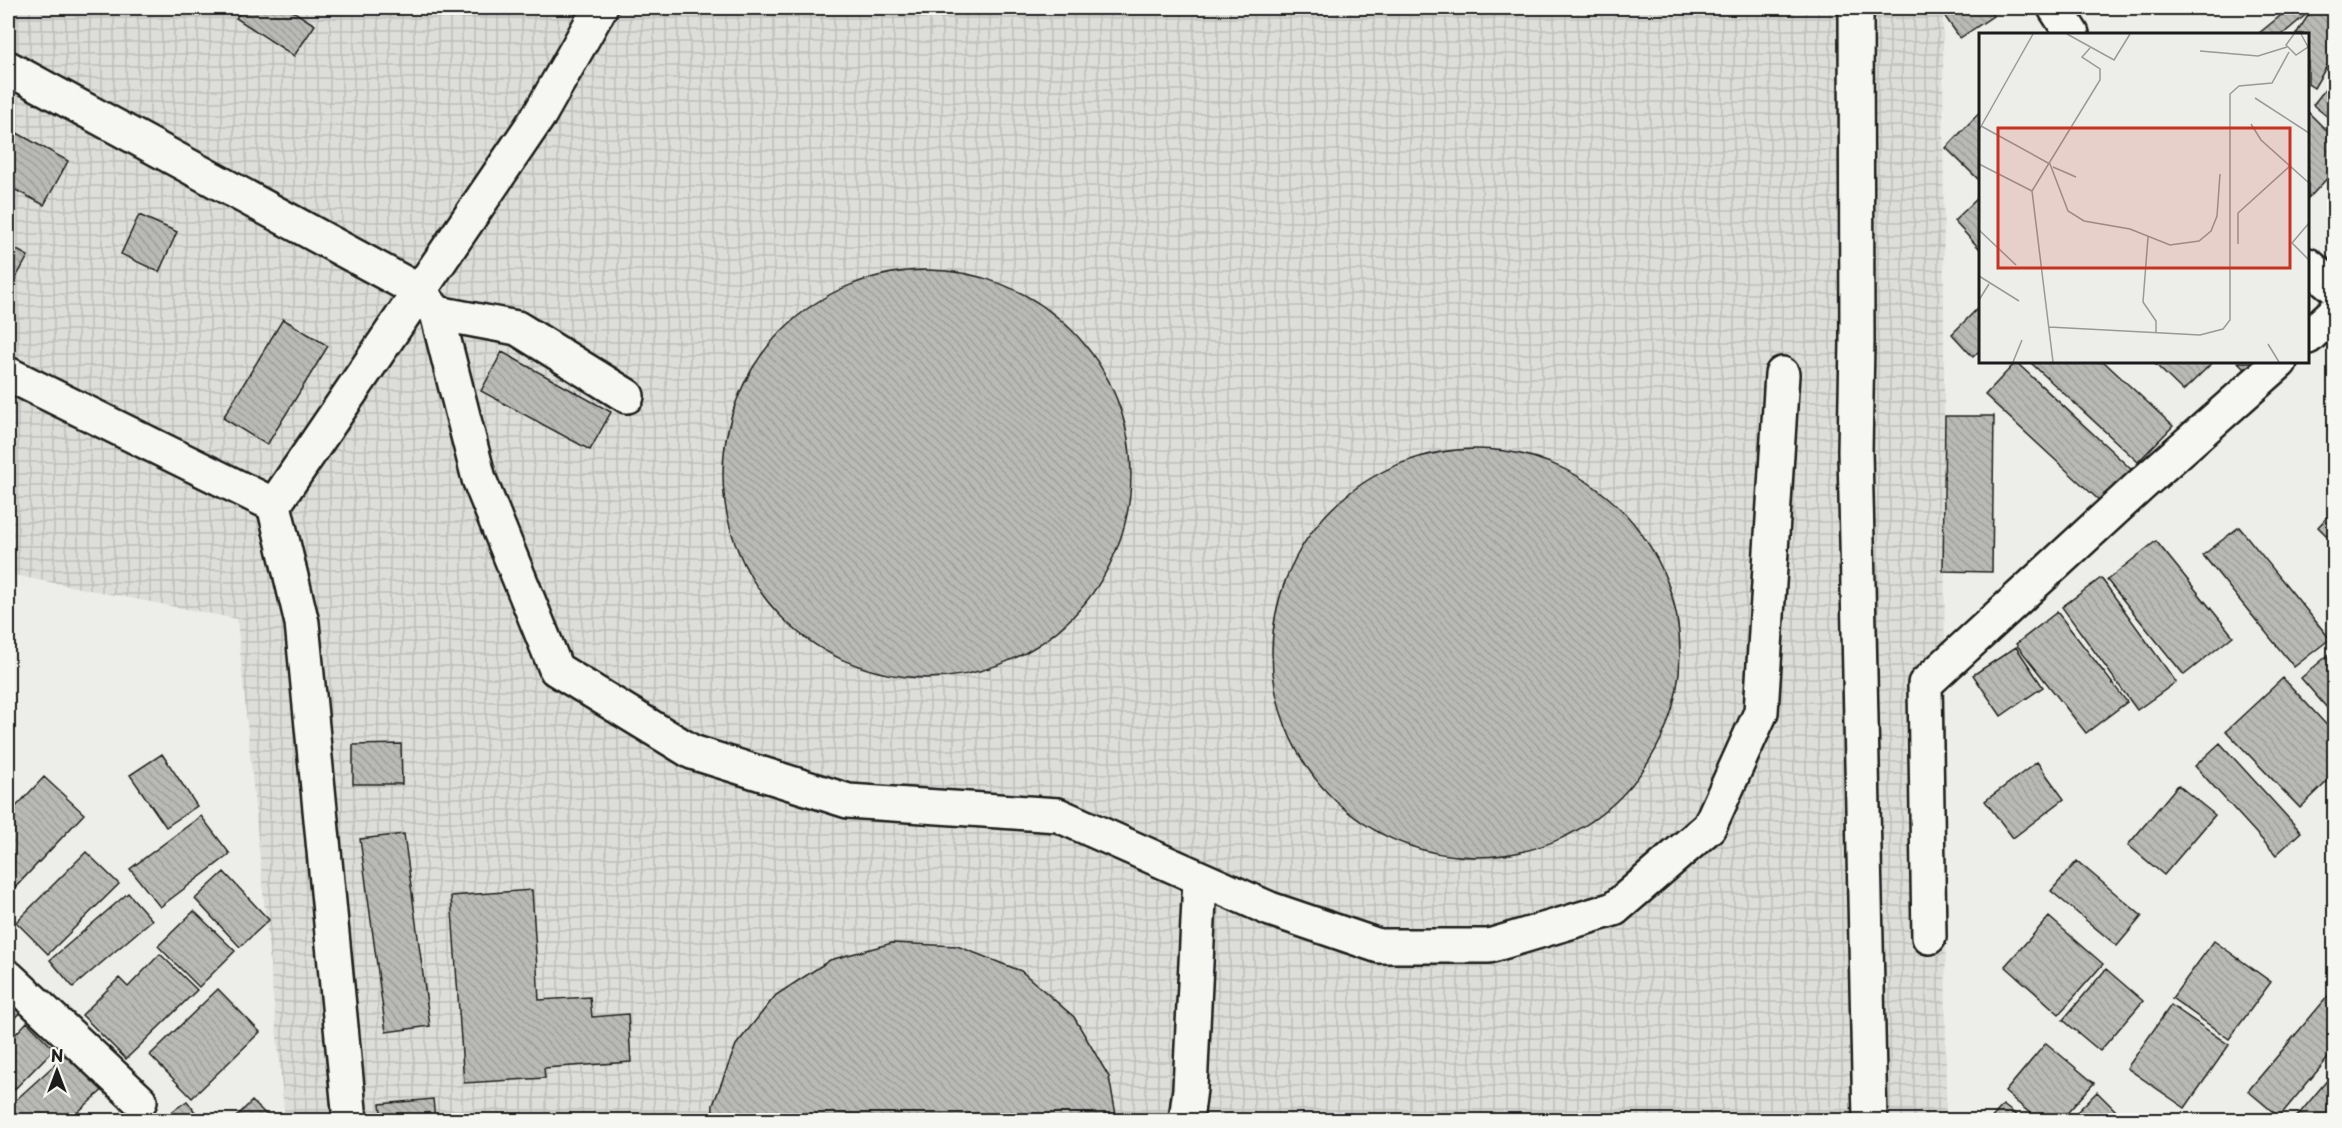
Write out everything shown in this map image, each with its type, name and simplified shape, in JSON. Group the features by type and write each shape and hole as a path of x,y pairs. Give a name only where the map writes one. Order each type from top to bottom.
{"street":[{"path":"274,505 428,302 600,8"},
{"path":"1856,8 1855,452 1870,1120"},
{"path":"2055,8 2071,33"},
{"path":"8,68 428,302 517,328 627,396"},
{"path":"2309,266 2334,287"},
{"path":"428,302 480,479 556,669 692,752 848,801 1058,815 1270,909 1379,946 1489,946 1614,909 1709,826 1761,712 1782,374"},
{"path":"2309,335 2334,313"},
{"path":"1929,937 1925,684 2141,485 2279,363"},
{"path":"8,374 274,505"},
{"path":"274,505 302,623 350,1120"},
{"path":"1186,1120 1190,1089 1200,879"},
{"path":"8,976 140,1101"}],"shaded area":[{"path":"8,8 1943,8 1946,1120 285,1120 237,619 8,574"}],"building":[{"path":"243,8 288,8 315,25 294,56 236,18"},
{"path":"1939,8 1987,8 1993,16 1960,38"},
{"path":"2290,8 2305,8 2309,12 2284,33 2259,33"},
{"path":"2313,8 2334,8 2334,54 2314,88 2309,85 2309,33 2297,33"},
{"path":"2334,78 2334,122 2313,105"},
{"path":"1979,113 1979,180 1946,148"},
{"path":"2309,113 2334,138 2334,171 2309,198"},
{"path":"8,128 68,161 44,205 8,186"},
{"path":"1979,197 1979,248 1954,221"},
{"path":"139,215 177,232 159,272 121,254"},
{"path":"8,245 28,256 8,292"},
{"path":"927,270 967,274 1005,286 1040,305 1071,330 1096,361 1115,396 1127,434 1131,474 1127,514 1115,552 1096,587 1071,618 1040,643 1005,662 967,674 927,678 887,674 849,662 814,643 783,618 758,587 739,552 727,514 723,474 727,434 739,396 758,361 783,330 814,305 849,286 887,274"},
{"path":"1979,307 1979,351 1973,357 1952,334"},
{"path":"283,319 328,346 267,445 223,418"},
{"path":"502,352 611,412 590,450 481,391"},
{"path":"2017,363 2133,471 2103,504 1985,395"},
{"path":"2031,363 2105,363 2173,426 2138,462"},
{"path":"2154,363 2212,363 2183,391"},
{"path":"2239,363 2256,363 2247,371"},
{"path":"1945,416 1994,416 1992,572 1943,571"},
{"path":"1476,449 1516,453 1554,465 1589,484 1620,509 1645,540 1664,575 1676,613 1680,653 1676,693 1664,731 1645,766 1620,797 1589,822 1554,841 1516,853 1476,857 1436,853 1398,841 1363,822 1332,797 1307,766 1288,731 1276,693 1272,653 1276,613 1288,575 1307,540 1332,509 1363,484 1398,465 1436,453"},
{"path":"2334,510 2334,543 2318,527"},
{"path":"2239,527 2330,639 2294,667 2203,555"},
{"path":"2156,541 2233,636 2184,675 2107,580"},
{"path":"2101,578 2176,682 2137,710 2062,607"},
{"path":"2057,612 2127,702 2086,733 2016,644"},
{"path":"2016,647 2043,687 2001,716 1973,675"},
{"path":"2334,650 2334,716 2301,678"},
{"path":"2283,678 2334,733 2334,775 2300,808 2226,731"},
{"path":"2220,743 2301,832 2276,855 2195,766"},
{"path":"401,744 402,784 353,784 353,745"},
{"path":"162,754 197,806 166,827 130,775"},
{"path":"2037,762 2064,799 2013,838 1985,801"},
{"path":"44,777 84,814 8,895 8,815"},
{"path":"2178,785 2215,815 2164,875 2128,845"},
{"path":"201,816 230,854 160,907 130,869"},
{"path":"404,834 430,1026 386,1032 360,839"},
{"path":"86,852 119,884 48,954 16,922"},
{"path":"2077,861 2142,916 2117,946 2051,891"},
{"path":"224,872 269,920 240,947 195,899"},
{"path":"532,890 539,1000 590,997 592,1017 628,1014 631,1062 544,1068 545,1078 464,1083 451,896"},
{"path":"128,893 152,920 73,987 50,960"},
{"path":"194,911 235,951 199,987 158,946"},
{"path":"2049,917 2103,964 2059,1014 2005,966"},
{"path":"2214,941 2271,982 2229,1039 2172,998"},
{"path":"892,943 957,946 1021,971 1074,1017 1109,1077 1117,1120 712,1120 713,1105 736,1045 776,995 830,960"},
{"path":"160,954 197,990 126,1059 82,1015 119,978 128,987"},
{"path":"2106,969 2143,1001 2100,1051 2063,1020"},
{"path":"218,989 260,1032 192,1098 150,1055"},
{"path":"2334,989 2334,1051 2279,1117 2248,1091"},
{"path":"8,994 23,1009 8,1025"},
{"path":"2171,1005 2229,1045 2185,1108 2127,1068"},
{"path":"27,1022 54,1049 8,1096 8,1042"},
{"path":"2046,1043 2094,1083 2061,1120 2038,1120 2005,1092"},
{"path":"72,1049 106,1087 69,1120 8,1120 8,1107"},
{"path":"2334,1072 2334,1120 2294,1120"},
{"path":"2097,1092 2125,1120 2069,1120"},
{"path":"433,1099 435,1120 382,1120 380,1104"},
{"path":"187,1101 201,1120 167,1120 164,1117"},
{"path":"252,1101 272,1120 233,1120"},
{"path":"2003,1105 2023,1120 1990,1120"}]}
